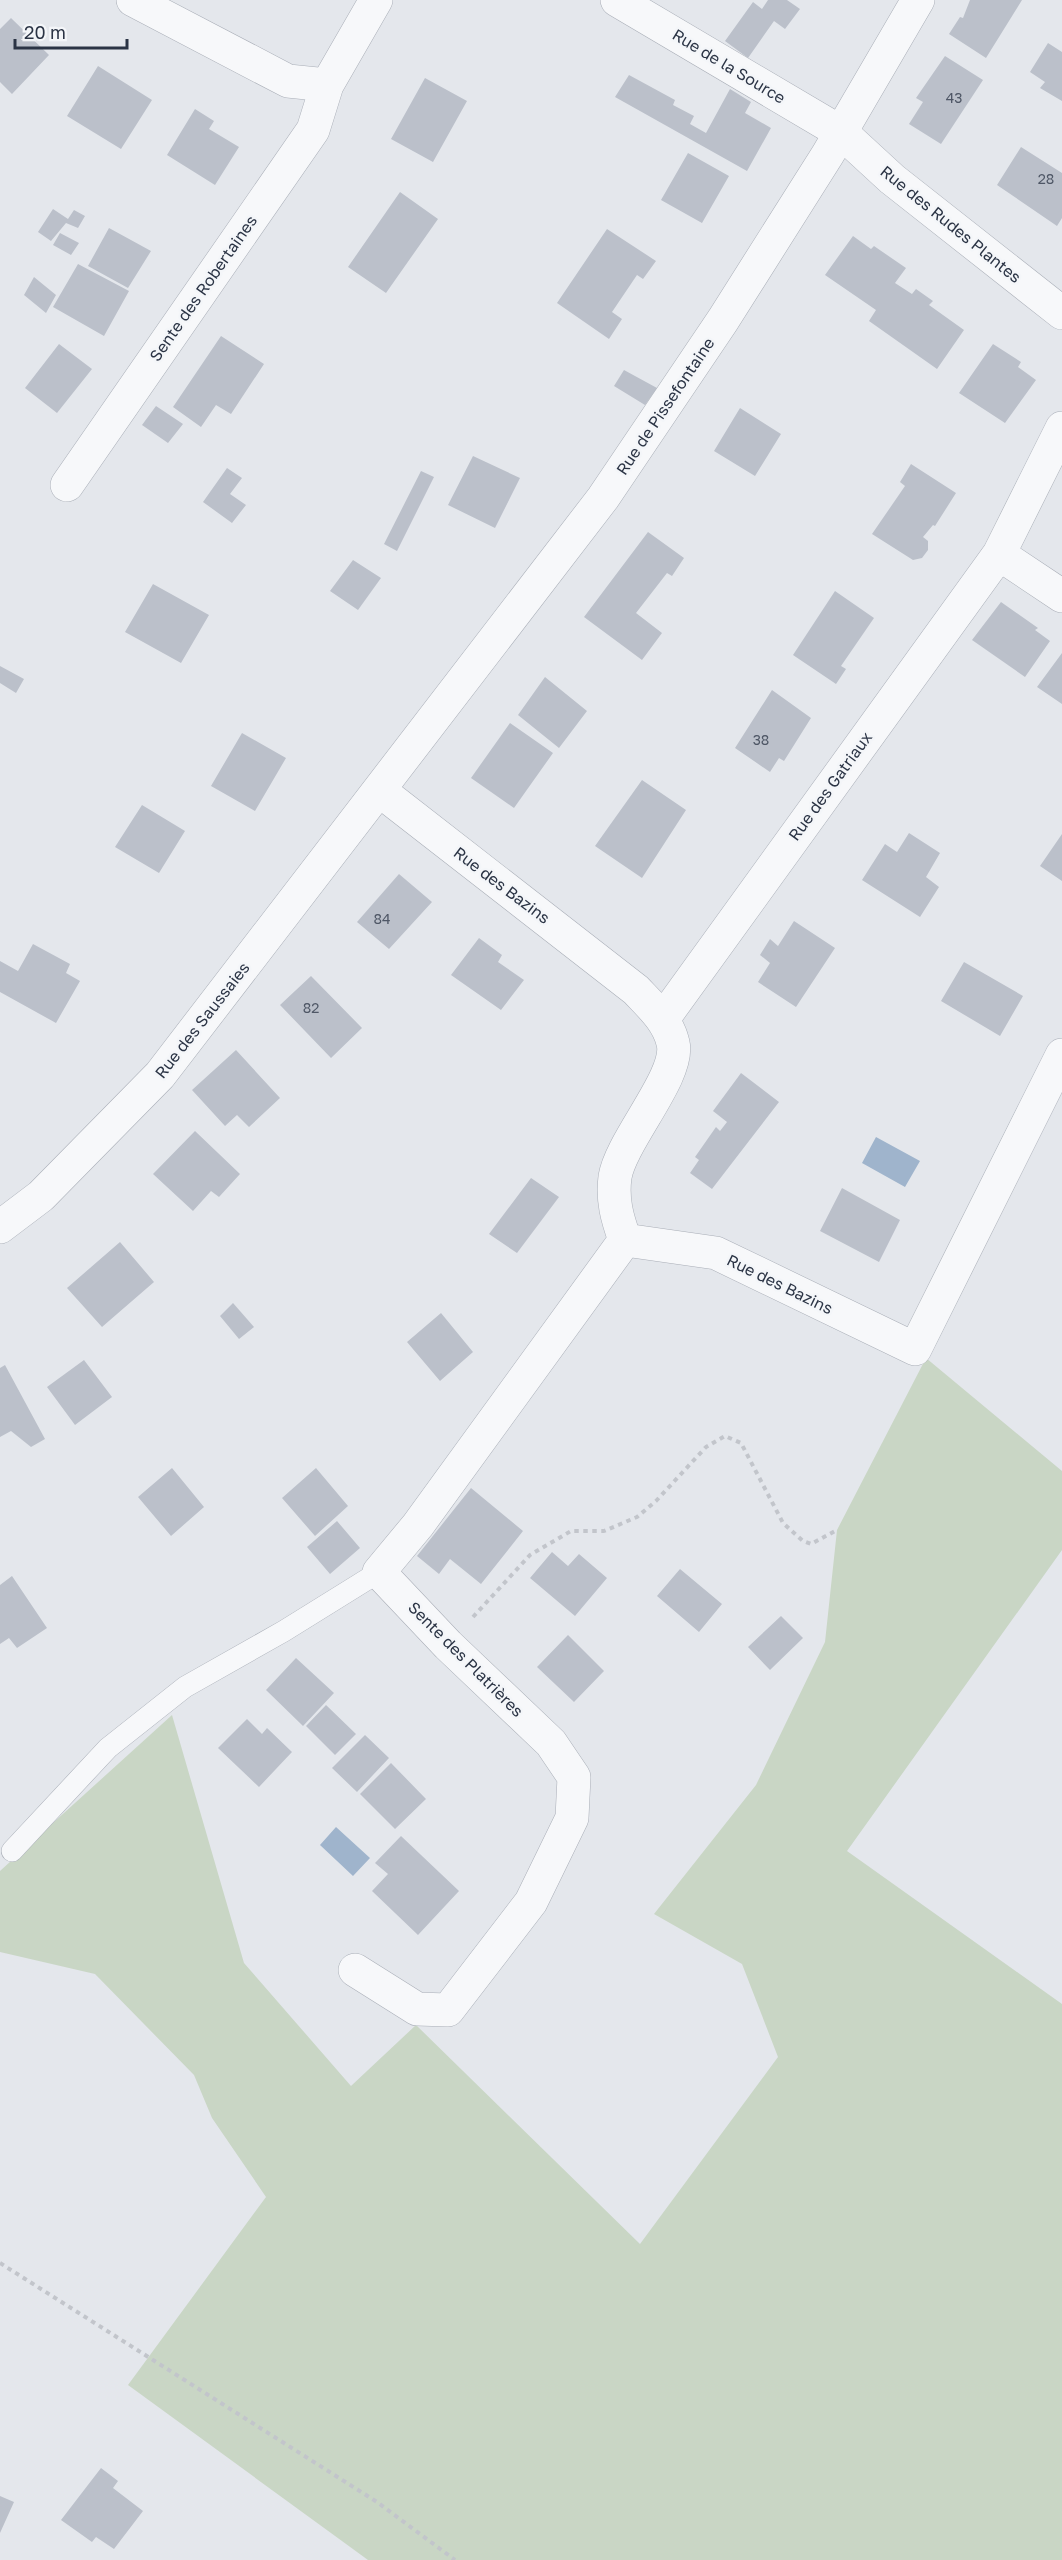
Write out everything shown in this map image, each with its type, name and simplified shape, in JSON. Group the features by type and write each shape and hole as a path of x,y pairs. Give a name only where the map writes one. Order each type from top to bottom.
{"street":[{"path":"133,0 288,81 327,85 376,0"},
{"name":"Rue de la Source","path":"617,0 842,133"},
{"name":"Rue de Pissefontaine","path":"379,790 603,498 723,320 842,133 918,0"},
{"name":"Sente des Robertaines","path":"67,485 313,130 327,85"},
{"name":"Rue des Rudes Plantes","path":"842,133 892,179 1062,313"},
{"name":"Rue des Gatriaux","path":"663,1019 999,554 1062,428"},
{"path":"999,554 1062,596"},
{"name":"Rue des Bazins","path":"379,790 627,983 663,1019 674,1044 670,1067 638,1126 616,1175 614,1208 625,1240 716,1253 915,1349 1062,1055"},
{"name":"Rue des Saussaies","path":"0,1227 41,1196 160,1075 379,790"},
{"path":"379,1572 425,1515 625,1240"},
{"name":"Sente des Platrières","path":"355,1970 417,2009 448,2010 531,1902 572,1818 574,1777 551,1743 448,1645 379,1572"}],"lane":[{"path":"12,1851 108,1748 185,1687 379,1572"}],"path":[{"path":"448,1645 530,1555 571,1531 604,1531 637,1517 656,1501 706,1447 725,1436 741,1443 783,1523 803,1541 811,1544 837,1530"},
{"path":"0,2263 377,2502 454,2560"}],"green space":[{"path":"926,1358 1062,1471 1062,1550 847,1851 1062,2004 1062,2560 368,2560 128,2385 266,2197 212,2118 194,2075 95,1974 0,1952 0,1871 172,1715 244,1963 351,2086 416,2025 640,2244 778,2057 742,1964 654,1914 756,1785 825,1642 837,1530"}],"water":[{"path":"876,1137 920,1161 905,1187 862,1163"},
{"path":"336,1827 370,1858 353,1876 320,1845"}],"building":[{"path":"768,0 787,0 800,9 785,29 774,21 748,58 725,41 753,2 762,9"},
{"path":"970,0 1022,0 986,58 949,34 960,17 963,18"},
{"path":"11,18 49,55 12,94 0,82 0,29"},
{"path":"1048,43 1062,52 1062,101 1040,88 1045,82 1030,72"},
{"path":"945,56 983,80 941,144 909,124 923,102 916,98"},
{"path":"98,66 152,100 121,149 67,116"},
{"path":"629,75 675,100 673,105 694,116 690,124 706,133 730,89 751,102 745,113 771,128 747,171 615,97"},
{"path":"425,78 467,101 433,162 391,139"},
{"path":"195,109 214,121 209,129 239,147 215,185 167,155"},
{"path":"1021,147 1062,173 1062,218 1057,226 997,185"},
{"path":"688,153 729,176 702,223 661,200"},
{"path":"400,192 438,219 386,293 348,267"},
{"path":"53,209 68,219 74,210 85,216 78,228 66,223 51,241 38,232"},
{"path":"109,228 151,251 128,288 88,266"},
{"path":"607,229 656,261 643,279 637,275 612,312 622,319 609,339 557,303"},
{"path":"60,233 79,243 71,255 53,245"},
{"path":"853,236 871,249 874,246 906,268 895,283 912,294 916,289 933,301 929,305 964,330 937,369 869,321 876,310 825,275"},
{"path":"78,264 129,291 104,336 53,307"},
{"path":"34,277 56,295 46,313 24,295"},
{"path":"221,336 264,364 231,414 216,405 201,427 173,407"},
{"path":"59,344 92,369 57,413 25,388"},
{"path":"993,344 1021,362 1018,367 1036,380 1005,423 959,393"},
{"path":"624,370 657,388 645,405 614,386"},
{"path":"156,406 183,424 168,443 142,425"},
{"path":"740,408 781,434 755,476 714,451"},
{"path":"473,456 520,478 495,528 448,505"},
{"path":"911,464 956,493 935,526 933,525 923,537 928,541 928,550 922,558 913,560 872,534 905,486 900,482"},
{"path":"227,468 242,478 230,494 246,505 232,523 203,502"},
{"path":"421,471 434,477 397,551 384,544"},
{"path":"648,532 684,558 672,576 667,573 636,613 662,633 642,660 584,617"},
{"path":"353,560 381,578 358,610 330,591"},
{"path":"153,584 209,615 181,663 125,632"},
{"path":"835,591 874,618 841,666 846,669 836,684 793,655"},
{"path":"1001,602 1038,628 1035,630 1050,641 1025,677 972,640"},
{"path":"1062,653 1062,704 1037,687"},
{"path":"0,666 24,679 16,693 0,683"},
{"path":"545,677 587,711 559,748 518,715"},
{"path":"772,690 811,718 784,761 779,758 770,772 735,748"},
{"path":"510,723 553,753 514,808 471,778"},
{"path":"242,733 286,758 255,811 211,786"},
{"path":"642,780 686,810 642,878 595,846"},
{"path":"142,805 185,831 159,873 115,847"},
{"path":"909,833 940,853 926,877 939,887 920,917 862,880 885,844 897,852"},
{"path":"1062,834 1062,881 1040,866"},
{"path":"399,874 432,902 389,949 357,922"},
{"path":"794,921 835,948 796,1007 758,982 770,963 760,955 770,939 778,946"},
{"path":"479,938 502,955 498,962 524,980 501,1010 451,975"},
{"path":"33,944 70,964 66,973 80,981 56,1023 0,992 0,961 18,971"},
{"path":"964,962 1023,996 1000,1036 941,1001"},
{"path":"311,976 362,1028 331,1058 280,1005"},
{"path":"236,1050 280,1098 249,1127 237,1115 225,1126 192,1090"},
{"path":"741,1073 779,1102 712,1189 690,1173 699,1160 695,1157 716,1127 720,1131 727,1122 713,1111"},
{"path":"195,1131 240,1174 219,1197 211,1191 193,1211 153,1174"},
{"path":"531,1178 559,1197 517,1253 489,1234"},
{"path":"842,1188 900,1220 879,1262 820,1231"},
{"path":"120,1242 154,1282 102,1327 67,1288"},
{"path":"233,1303 254,1327 239,1339 220,1316"},
{"path":"441,1313 473,1352 440,1381 407,1342"},
{"path":"84,1360 112,1397 75,1425 47,1387"},
{"path":"5,1365 45,1439 31,1447 11,1431 0,1437 0,1368"},
{"path":"172,1468 204,1507 171,1536 138,1497"},
{"path":"316,1468 348,1506 315,1536 282,1498"},
{"path":"471,1488 523,1531 481,1584 450,1559 439,1574 417,1556"},
{"path":"337,1521 360,1548 330,1574 307,1547"},
{"path":"552,1552 568,1566 579,1554 607,1578 575,1616 530,1578"},
{"path":"680,1569 722,1604 699,1632 657,1596"},
{"path":"12,1576 47,1628 17,1648 9,1638 0,1644 0,1585"},
{"path":"781,1616 803,1638 770,1670 748,1647"},
{"path":"568,1635 604,1671 574,1702 537,1667"},
{"path":"296,1658 334,1693 303,1726 266,1690"},
{"path":"326,1705 356,1734 335,1755 306,1726"},
{"path":"247,1719 262,1734 267,1728 292,1752 259,1787 218,1748"},
{"path":"365,1735 389,1758 357,1792 332,1768"},
{"path":"391,1763 426,1799 395,1829 360,1794"},
{"path":"401,1836 459,1891 418,1935 372,1891 388,1874 375,1863"},
{"path":"101,2468 118,2481 113,2488 143,2511 114,2549 96,2537 92,2542 61,2520"},
{"path":"0,2496 14,2502 0,2533"}]}
